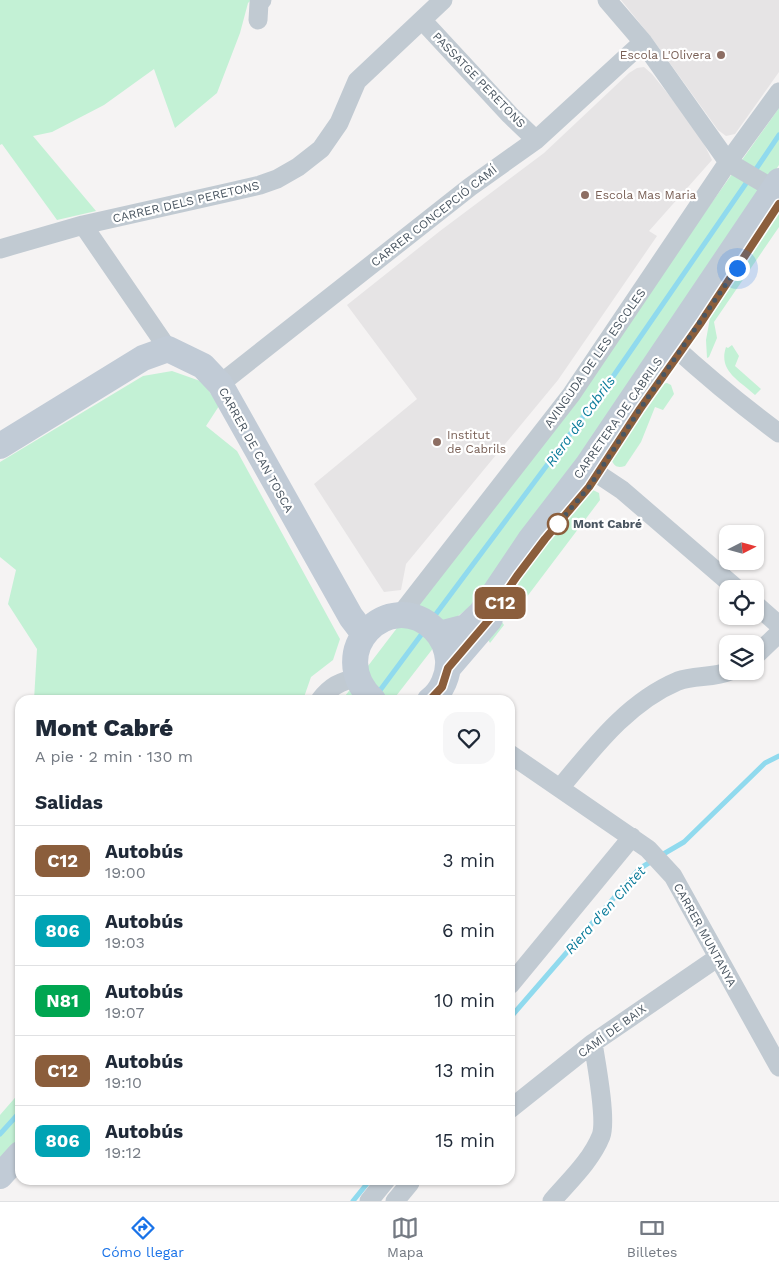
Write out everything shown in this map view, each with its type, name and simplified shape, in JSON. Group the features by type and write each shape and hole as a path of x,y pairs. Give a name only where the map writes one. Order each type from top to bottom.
{"street":[{"path":"258,20 259,3 262,0"},
{"name":"CARRER DELS PERETONS","path":"0,249 84,225 260,185 277,179 298,167 320,148 338,123 357,80 443,0"},
{"path":"607,0 643,42 733,165 776,190"},
{"name":"PASSATGE PERETONS","path":"422,20 536,140"},
{"name":"CARRER CONCEPCIÓ CAMÍ","path":"220,384 470,187 536,140 643,42"},
{"name":"AVINGUDA DE LES ESCOLES","path":"400,615 572,395 733,165 779,92"},
{"name":"CARRETERA DE CABRILS","path":"448,668 494,614 517,576 598,474 640,409 675,347 776,190"},
{"path":"0,446 143,358 168,349 84,225"},
{"path":"675,347 724,391 779,433"},
{"name":"CARRETERA DE CABRILS","path":"439,634 466,627 481,612 530,540 675,347"},
{"name":"CARRER DE CAN TOSCA","path":"168,349 203,366 220,384 351,617 364,634"},
{"path":"598,474 622,490 727,580"},
{"path":"764,612 779,625"},
{"path":"368,695 357,678 354,663 356,648 364,634 374,624 386,618 400,615 414,617 428,624 439,634 446,647 448,668 442,687 436,695"},
{"path":"764,647 779,633"},
{"path":"560,788 608,730 651,695 680,680 719,675"},
{"path":"324,695 342,681 357,678"},
{"name":"CARRER MUNTANYA","path":"515,757 648,849 673,876 779,1067"},
{"path":"515,979 632,837"},
{"name":"CAMÍ DE BAIX","path":"515,1105 593,1043 717,958"},
{"path":"552,1201 592,1153 602,1134 602,1110 593,1043"},
{"path":"0,1176 15,1160"},
{"path":"369,1201 382,1185"},
{"path":"395,1201 410,1185"}],"shaded area":[{"name":"Escola L'Olivera","path":"621,0 779,0 779,72 735,134 726,136 718,130 651,37"},
{"path":"644,67 652,74 697,130 712,160 649,231 657,236 558,380 406,564 401,590 384,592 314,484 417,399 347,305 440,231 544,153 629,73 637,68"}],"green space":[{"path":"0,0 251,0 248,3 240,33 217,93 175,128 154,69 104,105 52,132 33,136 96,211 57,220 2,144 0,145"},
{"path":"779,108 779,165 604,429 471,606 458,616 397,695 346,695 575,395"},
{"path":"779,213 779,227 714,322 717,338 707,358 706,340 710,318"},
{"path":"732,345 739,356 735,366 761,389 755,395 727,369 724,355 726,347 728,348"},
{"path":"172,371 203,382 219,406 206,426 237,451 340,639 333,660 311,677 305,695 34,695 37,649 8,604 16,570 0,557 0,462 143,376"},
{"path":"667,383 671,385 674,394 663,410 655,407 641,442 625,466 616,466 612,461 613,456 662,384"},
{"path":"593,490 599,493 600,500 526,598 499,618 504,625 490,643 485,635 532,562 587,493"},
{"path":"15,1098 15,1147 0,1164 0,1115"}],"waterway":[{"name":"Riera de Cabrils","path":"754,172 779,135"},
{"name":"Riera de Cabrils","path":"433,618 612,378 749,179"},
{"name":"Riera de Cabrils","path":"378,693 424,631"},
{"name":"Riera d'en Cintet","path":"660,856 684,842 765,763 779,756"},
{"name":"Riera d'en Cintet","path":"515,1012 639,869 652,861"},
{"name":"Riera de Cabrils","path":"0,1134 15,1118"},
{"name":"Riera d'en Cintet","path":"353,1201 366,1185"}],"bus line":[{"name":"C12","path":"435,695 442,687 448,668 494,614 517,576 545,539 589,487 779,204"}],"place":[{"name":"Escola L'Olivera","path":"721,55"},
{"name":"Escola Mas Maria","path":"585,195"},
{"name":"Institut de Cabrils","path":"437,442"},
{"name":"Mont Cabré","path":"558,524"}],"route":[{"path":"558,524 556,526 589,487 737,268"}]}
